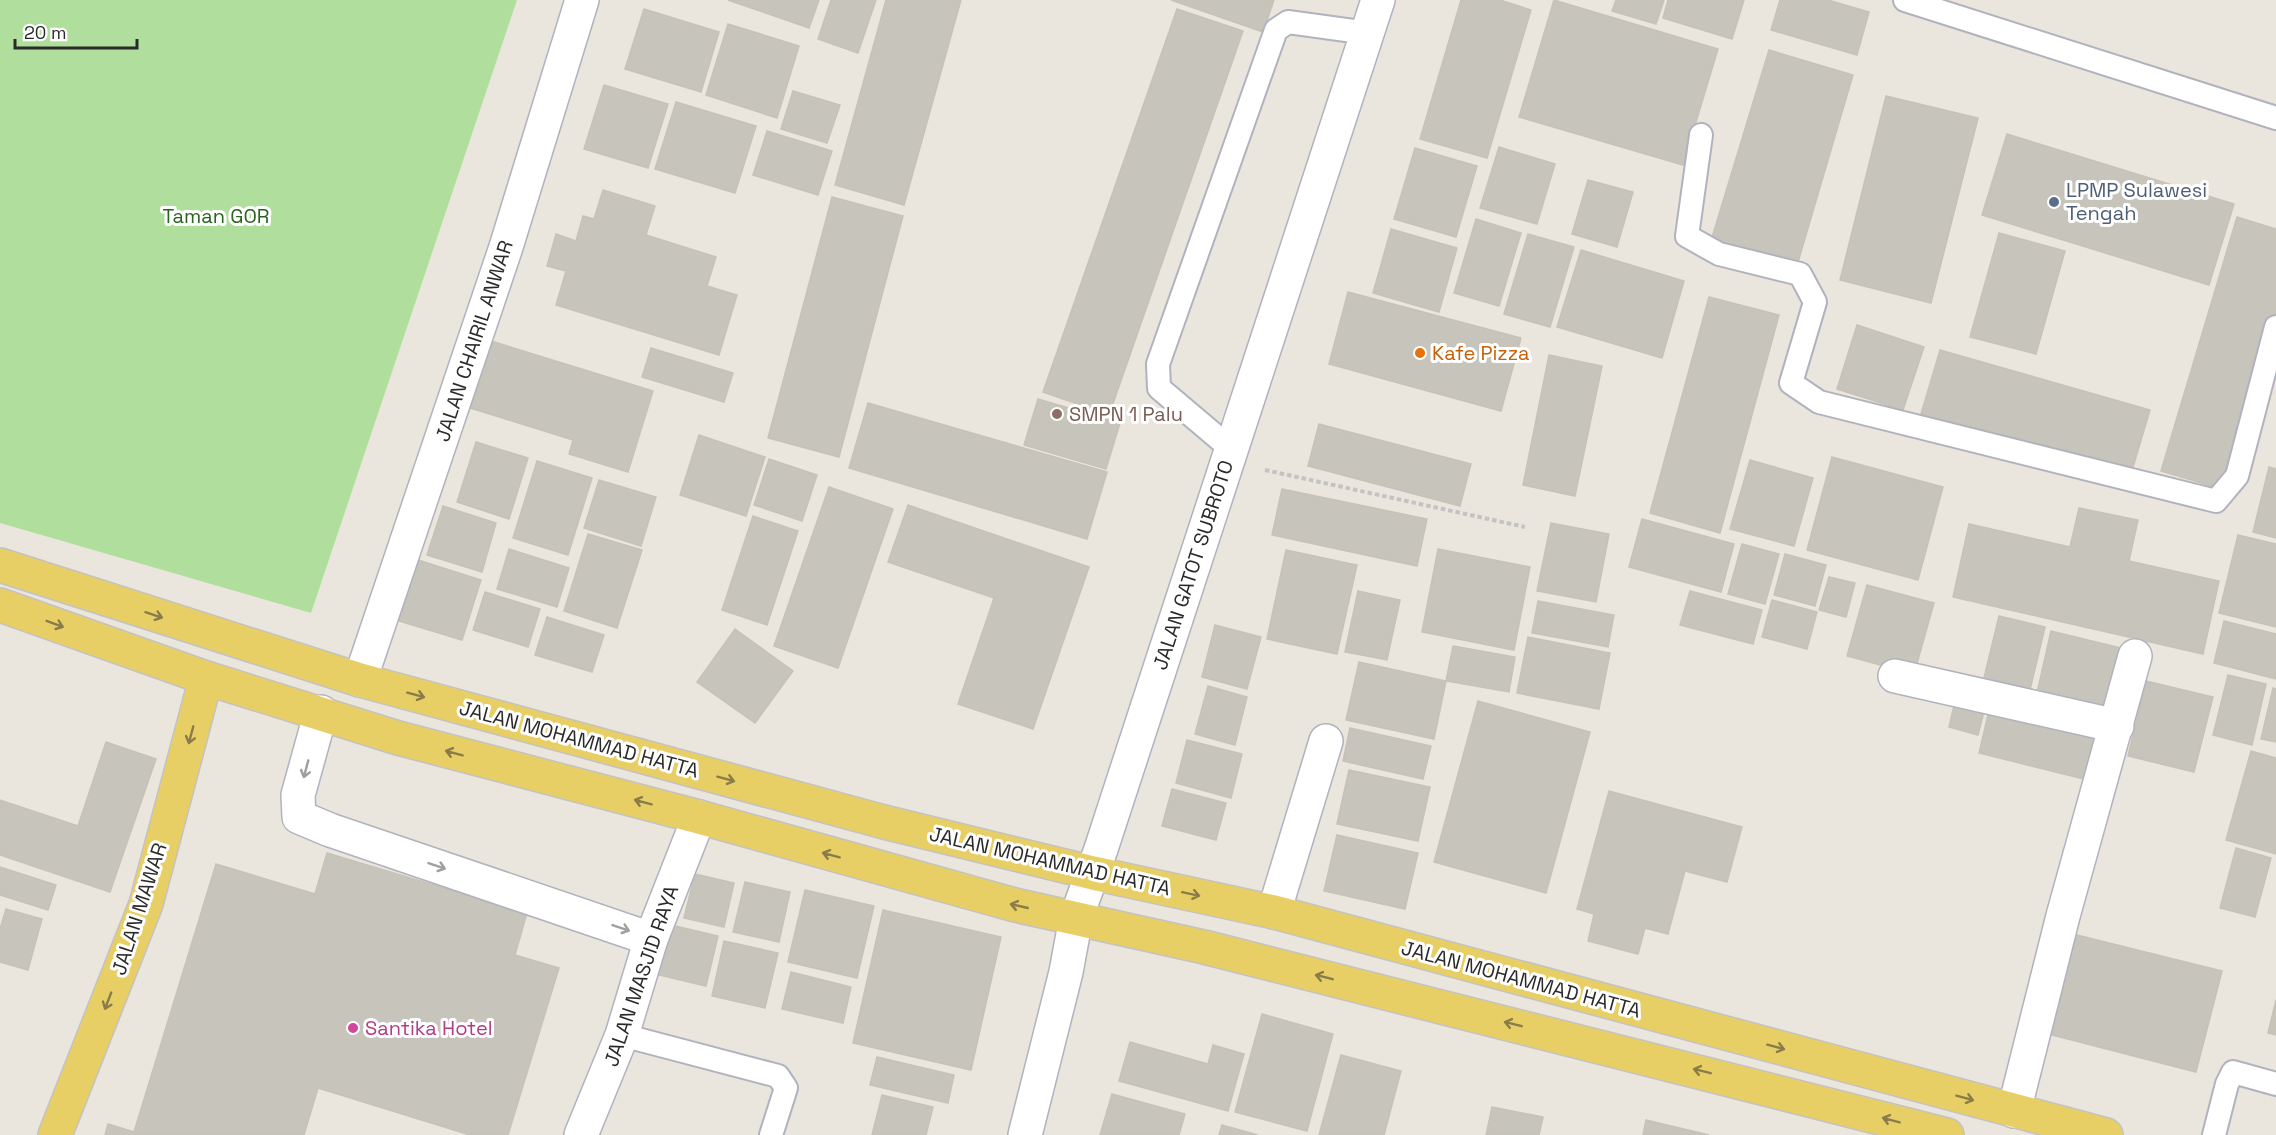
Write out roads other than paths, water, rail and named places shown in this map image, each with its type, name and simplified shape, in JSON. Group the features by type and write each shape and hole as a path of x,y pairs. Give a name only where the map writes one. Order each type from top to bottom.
{"main road":[{"name":"JALAN MOHAMMAD HATTA","path":"0,565 360,680 884,822 1093,873 1274,912 2106,1135"},
{"path":"0,605 206,678 321,712 398,738 699,817 1015,905 1215,950 1947,1135"},
{"name":"JALAN MAWAR","path":"55,1135 146,904 206,678"}],"street":[{"name":"JALAN CHAIRIL ANWAR","path":"360,680 502,258 582,0"},
{"name":"JALAN GATOT SUBROTO","path":"1025,1135 1066,972 1076,918 1093,873 1378,0"},
{"path":"2014,1111 2063,916 2135,656"},
{"path":"1895,676 2117,726"},
{"path":"321,712 298,795 299,817 330,830 651,939"},
{"path":"1274,912 1326,741"},
{"name":"JALAN MASJID RAYA","path":"581,1135 622,1035 651,939 699,817"}],"lane":[{"path":"1905,0 2276,118"},
{"path":"1228,454 1159,388 1158,364 1276,30 1288,22 1368,33"},
{"path":"1701,135 1687,236 1719,254 1800,274 1815,302 1791,383 1819,402 2216,501 2237,476 2276,327"},
{"path":"622,1035 778,1076 786,1088 771,1135"},
{"path":"2214,1135 2227,1084 2233,1072 2276,1084"}],"place":[{"name":"LPMP Sulawesi Tengah","path":"2054,202"},
{"name":"Kafe Pizza","path":"1420,353"},
{"name":"SMPN 1 Palu","path":"1057,414"},
{"name":"Santika Hotel","path":"353,1028"}],"park label":[{"name":"Taman GOR","path":"216,216"}]}
